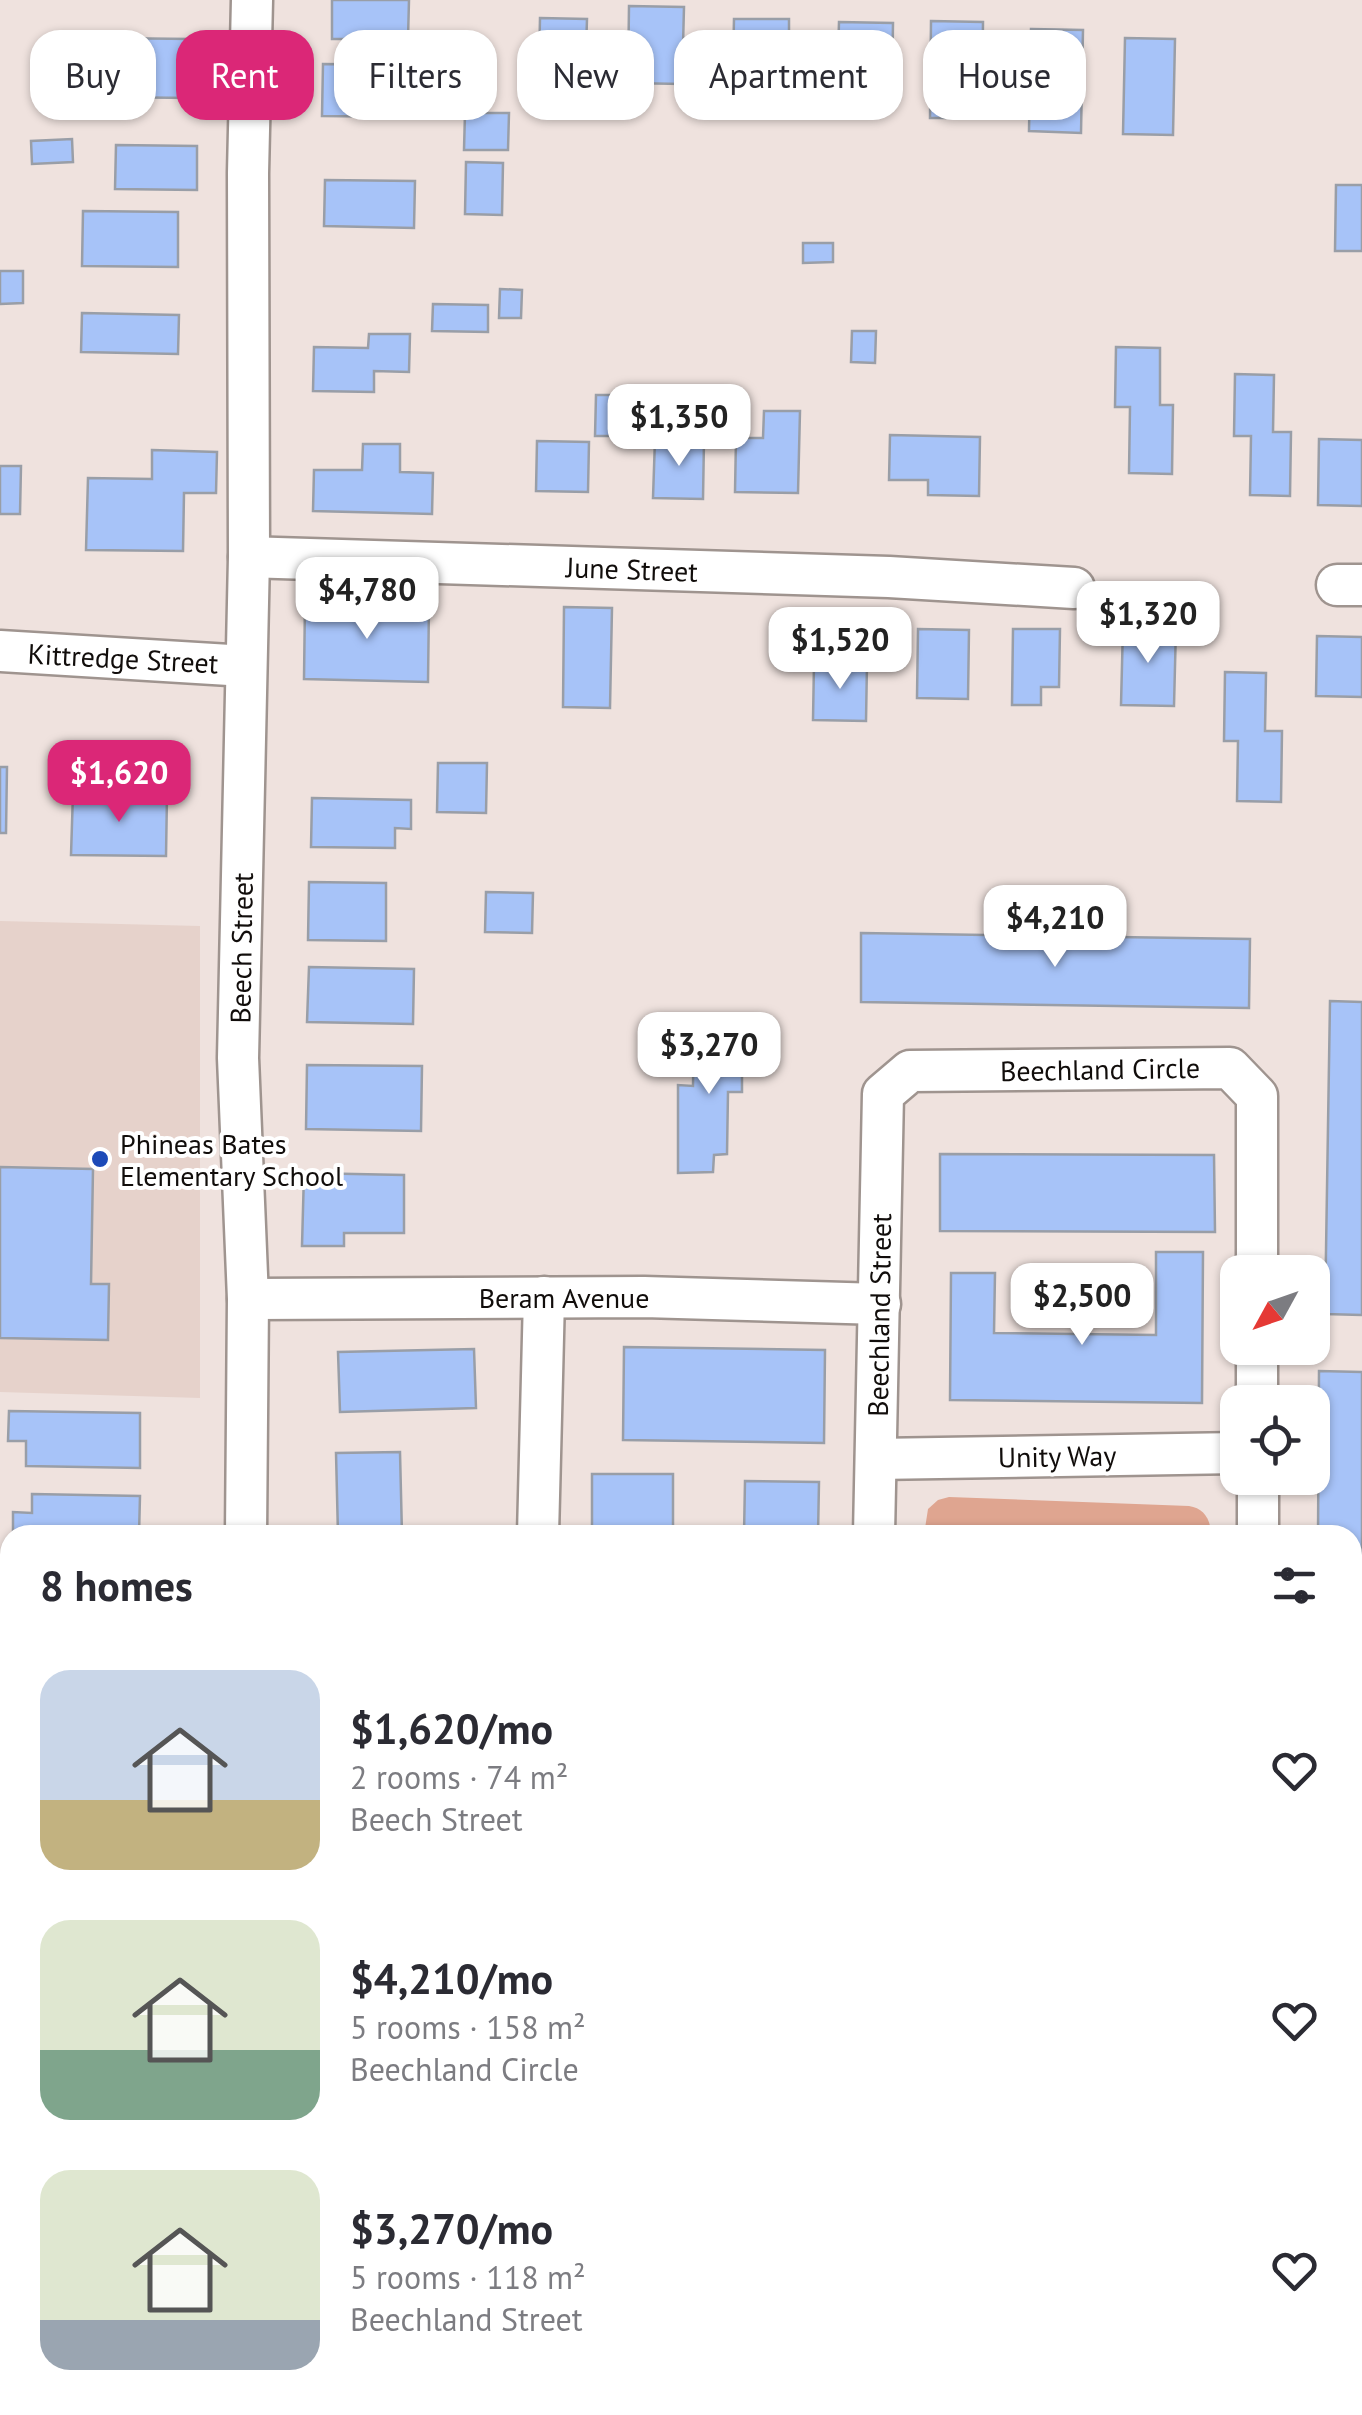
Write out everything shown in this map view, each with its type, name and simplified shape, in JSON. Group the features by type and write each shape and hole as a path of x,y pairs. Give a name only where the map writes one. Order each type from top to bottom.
{"street":[{"name":"Beech Street","path":"246,1525 248,1299 238,1058 249,557 248,174 252,0"},
{"name":"June Street","path":"249,557 889,577 1074,588"},
{"name":"Kittredge Street","path":"0,651 246,666"},
{"name":"Beechland Circle","path":"884,1094 910,1071 1230,1068 1256,1096 1257,1255"},
{"name":"Beechland Street","path":"874,1525 884,1094"},
{"name":"Beram Avenue","path":"248,1299 544,1297 880,1304"},
{"path":"538,1525 544,1297"},
{"name":"Unity Way","path":"876,1459 1220,1453"},
{"path":"1258,1495 1258,1525"}],"shaded area":[{"name":"Phineas Bates Elementary School","path":"0,921 200,926 200,1398 0,1392"},
{"path":"949,1497 1189,1506 1199,1509 1210,1525 926,1525 928,1509"}],"building":[{"path":"332,0 409,0 408,30 334,30 332,39"},
{"path":"629,6 684,7 683,30 674,30 674,84 654,83 654,30 629,30"},
{"path":"540,18 587,19 587,30 540,30"},
{"path":"734,19 789,19 789,30 734,30"},
{"path":"931,21 983,22 983,30 931,30"},
{"path":"839,22 893,23 893,30 839,30"},
{"path":"1125,38 1175,39 1173,135 1123,134"},
{"path":"156,39 176,39 176,98 156,98"},
{"path":"323,64 334,64 334,116 322,116"},
{"path":"497,113 509,113 508,150 464,150 465,120 497,120"},
{"path":"1029,120 1081,120 1081,133 1029,131"},
{"path":"72,139 73,162 32,164 31,141"},
{"path":"116,145 197,146 197,190 115,189"},
{"path":"466,162 503,163 502,215 465,214"},
{"path":"325,180 415,181 414,228 324,226"},
{"path":"1336,185 1362,185 1362,251 1335,251"},
{"path":"83,211 178,212 178,267 82,266"},
{"path":"803,243 833,243 833,262 803,263"},
{"path":"0,271 23,271 23,303 0,304"},
{"path":"500,289 522,290 521,318 499,318"},
{"path":"433,304 488,305 488,332 432,331"},
{"path":"82,313 179,315 178,354 81,352"},
{"path":"852,331 876,331 875,363 851,362"},
{"path":"369,334 410,334 409,372 374,371 374,392 313,391 314,347 368,348"},
{"path":"1116,347 1160,348 1160,405 1173,405 1172,474 1129,473 1130,407 1115,407"},
{"path":"1235,374 1274,375 1273,432 1291,432 1290,496 1250,495 1251,436 1234,436"},
{"path":"596,395 621,395 621,436 595,436"},
{"path":"764,411 800,411 798,493 735,492 736,438 763,438"},
{"path":"890,435 980,437 979,496 928,495 928,480 889,480"},
{"path":"655,439 704,440 703,499 653,498"},
{"path":"1319,439 1362,440 1362,506 1318,505"},
{"path":"537,441 589,442 588,492 536,491"},
{"path":"363,444 400,444 400,472 433,473 432,514 313,511 314,470 362,470"},
{"path":"152,450 217,452 216,493 184,493 183,551 86,550 88,478 152,479"},
{"path":"0,466 21,466 20,514 0,514"},
{"path":"305,602 429,604 428,682 304,679"},
{"path":"564,607 612,608 610,708 563,707"},
{"path":"1123,626 1176,627 1174,706 1121,705"},
{"path":"918,629 969,630 968,699 917,698"},
{"path":"1013,629 1060,629 1059,687 1041,687 1041,705 1012,705"},
{"path":"1317,636 1362,637 1362,697 1316,696"},
{"path":"814,663 867,663 866,721 813,720"},
{"path":"1225,672 1266,673 1265,731 1282,731 1281,802 1237,801 1238,741 1224,741"},
{"path":"438,763 487,763 486,813 437,812"},
{"path":"0,767 7,767 6,833 0,833"},
{"path":"73,793 167,795 166,856 71,855"},
{"path":"312,798 411,800 411,829 395,828 395,848 311,847"},
{"path":"309,882 386,883 386,941 308,940"},
{"path":"486,892 533,893 532,933 485,932"},
{"path":"861,933 1250,939 1249,1008 861,1002"},
{"path":"309,967 414,969 413,1024 307,1022"},
{"path":"1330,1001 1362,1002 1362,1315 1330,1314 1330,1255 1326,1255"},
{"path":"694,1026 742,1027 742,1092 728,1092 727,1154 714,1155 713,1172 678,1173 678,1085 693,1086"},
{"path":"307,1065 422,1066 421,1131 306,1129"},
{"path":"940,1154 1214,1155 1215,1232 940,1231"},
{"path":"0,1167 93,1169 91,1284 109,1284 108,1340 0,1338"},
{"path":"304,1173 404,1175 404,1233 344,1233 344,1246 302,1246"},
{"path":"1156,1252 1203,1252 1202,1403 950,1400 951,1273 995,1273 994,1333 1156,1335"},
{"path":"624,1347 825,1350 824,1443 623,1440"},
{"path":"474,1349 476,1408 340,1412 338,1352"},
{"path":"1319,1371 1362,1372 1362,1525 1318,1525 1318,1495 1330,1495 1330,1385 1319,1385"},
{"path":"9,1411 140,1413 140,1468 26,1466 26,1441 8,1441"},
{"path":"400,1452 402,1525 338,1525 336,1453"},
{"path":"592,1474 673,1474 673,1525 592,1525"},
{"path":"745,1481 819,1482 818,1525 744,1525"},
{"path":"32,1494 140,1496 139,1525 13,1525 13,1512 32,1513"}],"place":[{"name":"Phineas Bates Elementary School","path":"100,1159"}]}
